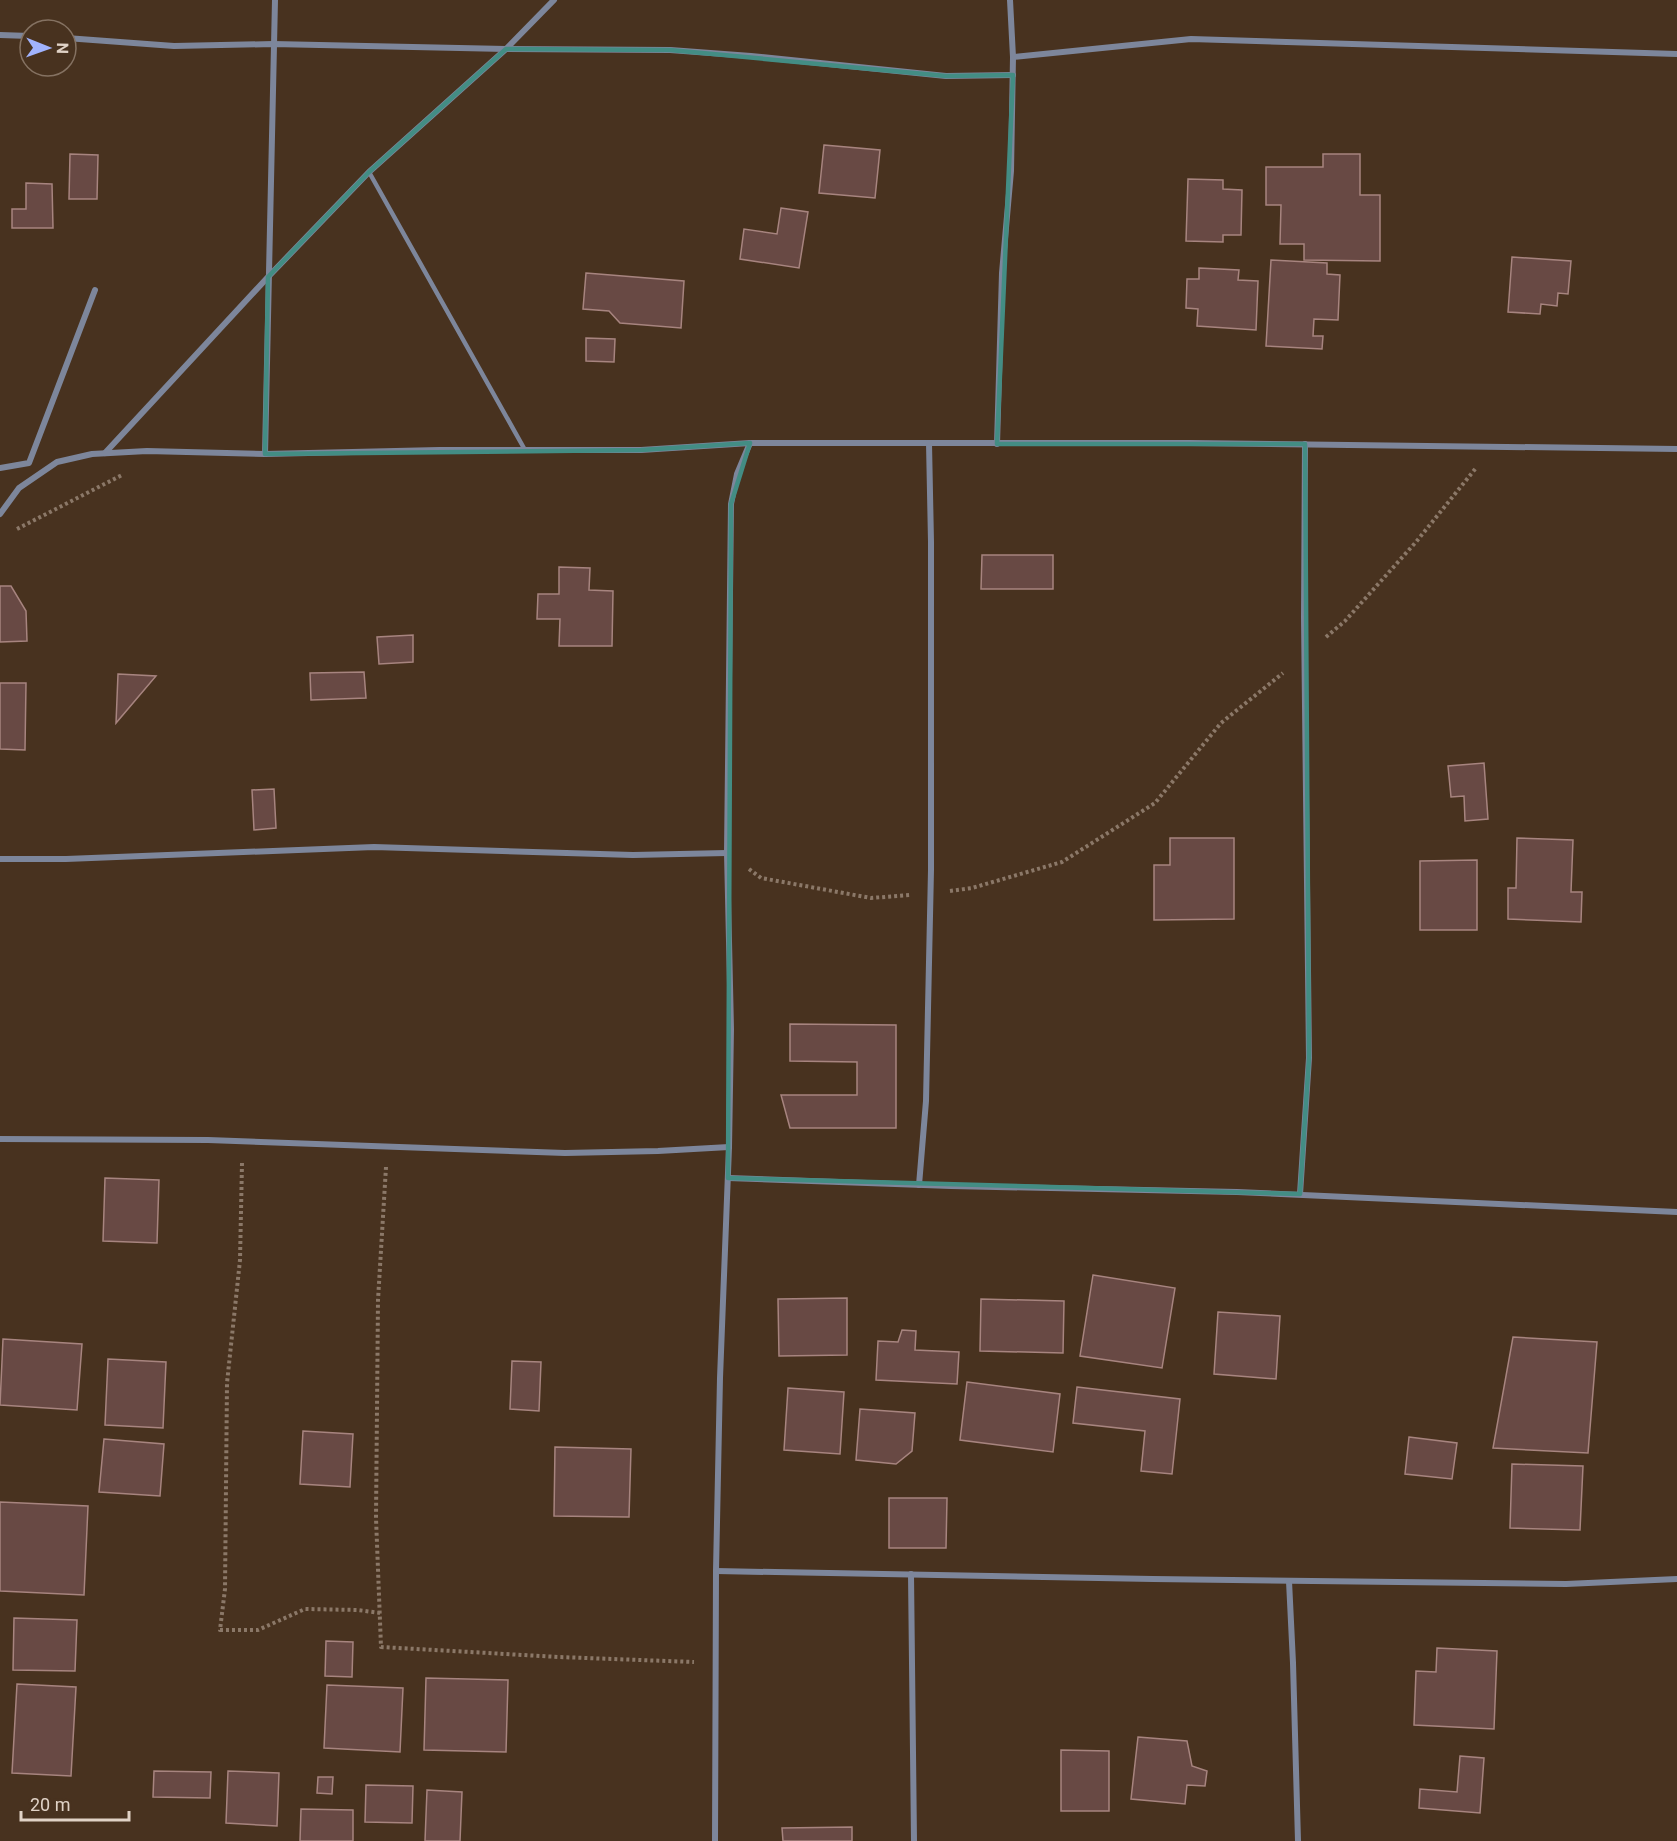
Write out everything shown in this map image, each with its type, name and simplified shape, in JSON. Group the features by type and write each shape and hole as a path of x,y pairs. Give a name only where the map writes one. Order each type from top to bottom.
{"street":[{"path":"265,454 275,0"},
{"path":"104,453 369,172 506,49 554,0"},
{"path":"997,444 1002,273 1011,171 1013,57 1010,0"},
{"path":"0,35 18,36"},
{"path":"78,39 174,46 273,44 670,50 946,76 1013,75"},
{"path":"1013,57 1191,39 1550,52 1677,54"},
{"path":"0,468 29,463 95,290"},
{"path":"715,1841 716,1571 731,1029 727,853 731,504 737,474 750,443"},
{"path":"0,514 19,488 57,462 104,453 147,451 265,454 439,450 641,450 750,443 1305,444 1677,448"},
{"path":"919,1185 926,1101 931,894 929,443"},
{"path":"1300,1194 1309,1058 1304,656 1305,444"},
{"path":"0,859 374,847 633,855 727,853"},
{"path":"0,1139 243,1141 565,1153 729,1147"},
{"path":"728,1178 1300,1194 1677,1212"},
{"path":"716,1571 1566,1584 1677,1579"},
{"path":"910,1574 914,1841"},
{"path":"1289,1581 1298,1841"}],"lane":[{"path":"369,172 525,450"}],"path":[{"path":"727,853 761,878 871,898 931,894 972,888 1062,862 1155,803 1221,723 1345,621 1416,542 1493,446"},
{"path":"9,533 127,473"},
{"path":"243,1141 240,1260 228,1383 225,1589 220,1630 258,1630 305,1609 358,1610 380,1613"},
{"path":"387,1146 378,1299 376,1518 381,1647 715,1663"}],"highlighted area":[{"path":"506,49 670,50 946,76 1013,75 997,444 1305,444 1309,1058 1300,1194 728,1178 731,504 750,443 641,450 265,454 268,277 369,172"}],"building":[{"path":"824,145 880,150 875,198 819,193"},
{"path":"70,154 98,155 97,199 69,199"},
{"path":"1323,154 1360,154 1360,195 1380,195 1380,261 1304,260 1304,244 1280,244 1281,205 1266,205 1266,167 1323,167"},
{"path":"1188,179 1223,180 1223,189 1242,190 1241,235 1223,235 1223,242 1186,241"},
{"path":"26,183 52,184 53,228 12,228 12,209 26,209"},
{"path":"781,208 808,212 799,268 740,259 744,229 777,234"},
{"path":"1512,257 1571,261 1568,294 1558,293 1557,306 1541,304 1540,314 1508,312"},
{"path":"1271,260 1327,263 1327,274 1340,275 1338,320 1314,319 1313,336 1323,336 1322,349 1266,346"},
{"path":"1199,268 1239,270 1238,280 1258,281 1256,330 1197,326 1198,309 1186,308 1187,279 1199,279"},
{"path":"586,273 684,281 681,328 620,323 609,311 583,309"},
{"path":"586,338 615,339 614,362 586,361"},
{"path":"982,555 1053,555 1053,589 981,589"},
{"path":"559,567 590,568 589,590 613,591 612,646 559,646 560,619 537,619 538,594 559,594"},
{"path":"0,586 11,586 26,611 27,641 0,642"},
{"path":"413,635 413,662 379,664 377,637"},
{"path":"364,672 366,698 311,700 310,673"},
{"path":"118,674 156,676 116,723"},
{"path":"0,683 26,683 25,750 0,749"},
{"path":"1484,763 1488,819 1465,821 1464,796 1451,797 1448,766"},
{"path":"274,789 276,828 254,830 252,790"},
{"path":"1170,838 1234,838 1234,919 1154,920 1154,865 1170,865"},
{"path":"1517,838 1573,840 1571,892 1582,892 1581,922 1508,919 1508,888 1516,888"},
{"path":"1477,860 1477,930 1420,930 1420,861"},
{"path":"790,1024 896,1025 896,1128 790,1128 781,1095 857,1095 857,1062 790,1061"},
{"path":"105,1178 159,1180 157,1243 103,1241"},
{"path":"1093,1275 1175,1288 1162,1368 1080,1356"},
{"path":"847,1298 847,1355 779,1356 778,1299"},
{"path":"981,1299 1064,1301 1063,1353 980,1351"},
{"path":"1218,1312 1280,1316 1276,1379 1214,1374"},
{"path":"902,1330 916,1331 915,1350 959,1352 957,1384 876,1380 878,1341 898,1342"},
{"path":"1513,1337 1597,1342 1588,1453 1493,1448"},
{"path":"3,1339 82,1344 77,1410 0,1405"},
{"path":"108,1359 166,1362 163,1428 105,1425"},
{"path":"512,1361 541,1362 539,1411 510,1409"},
{"path":"967,1382 1060,1394 1053,1452 960,1440"},
{"path":"1077,1387 1180,1399 1172,1474 1141,1471 1145,1431 1073,1423"},
{"path":"788,1388 844,1392 840,1454 784,1450"},
{"path":"860,1409 915,1413 912,1451 896,1464 856,1460"},
{"path":"303,1431 353,1434 350,1487 300,1484"},
{"path":"1409,1437 1457,1443 1452,1479 1405,1474"},
{"path":"104,1439 164,1444 160,1496 99,1492"},
{"path":"555,1447 631,1449 629,1517 554,1516"},
{"path":"1512,1464 1583,1466 1580,1530 1510,1528"},
{"path":"889,1498 947,1498 946,1548 889,1548"},
{"path":"0,1502 88,1506 84,1595 0,1591"},
{"path":"14,1618 77,1620 75,1671 13,1670"},
{"path":"326,1641 353,1642 352,1677 325,1676"},
{"path":"1437,1648 1497,1651 1494,1729 1414,1725 1416,1671 1436,1672"},
{"path":"426,1678 508,1680 506,1752 424,1750"},
{"path":"17,1684 76,1687 71,1776 12,1773"},
{"path":"327,1685 403,1688 400,1752 324,1748"},
{"path":"1138,1737 1187,1741 1192,1766 1207,1771 1205,1786 1187,1785 1185,1804 1131,1799"},
{"path":"1061,1750 1109,1751 1109,1811 1061,1811"},
{"path":"1460,1756 1484,1758 1480,1813 1419,1808 1420,1789 1457,1792"},
{"path":"154,1771 211,1772 210,1798 153,1797"},
{"path":"228,1771 279,1773 277,1826 226,1823"},
{"path":"318,1777 333,1777 332,1794 317,1793"},
{"path":"366,1785 413,1786 412,1823 365,1822"},
{"path":"427,1790 462,1792 460,1841 425,1841"},
{"path":"301,1809 353,1810 353,1841 300,1841"},
{"path":"852,1827 852,1841 783,1841 782,1828"}]}
